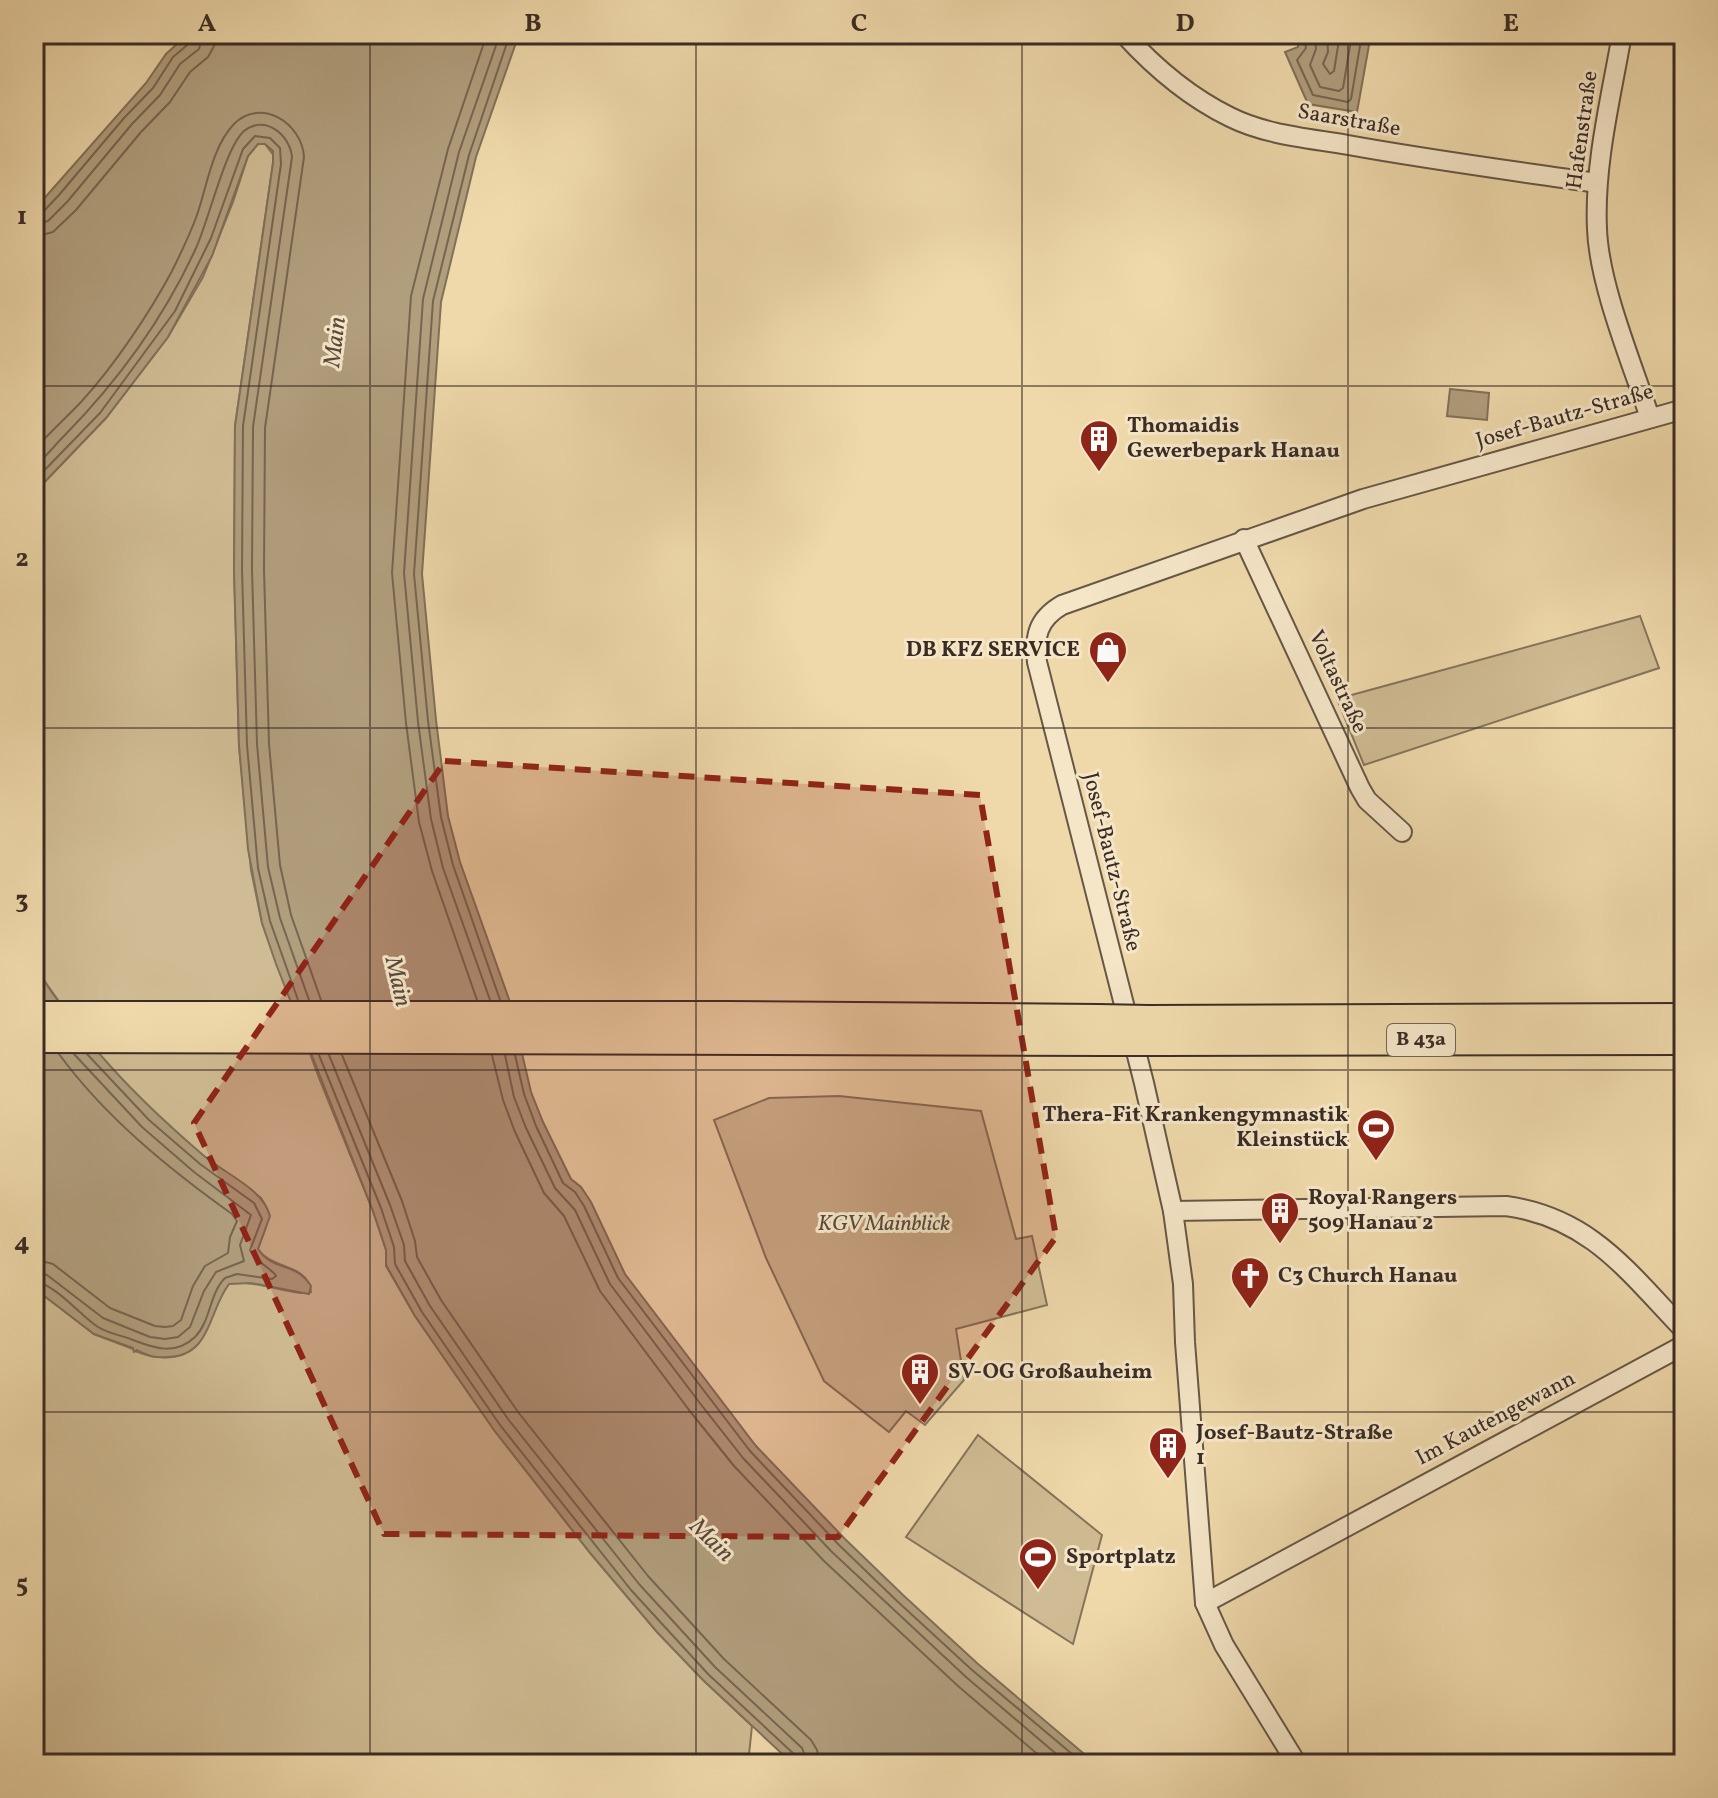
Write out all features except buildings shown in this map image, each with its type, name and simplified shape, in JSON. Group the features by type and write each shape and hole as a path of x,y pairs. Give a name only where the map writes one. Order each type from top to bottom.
{"highway":[{"name":"B 43a","path":"34,1016 1684,1040"},
{"name":"B 43a","path":"1154,1030 1684,1018"},
{"name":"B 43a","path":"34,1038 730,1028"}],"street":[{"name":"Saarstraße","path":"1124,34 1191,94 1210,107 1252,126 1291,136 1413,157 1597,183"},
{"name":"Hafenstraße","path":"1622,34 1597,183 1597,231 1601,263 1650,418"},
{"name":"Josef-Bautz-Straße","path":"1297,1764 1224,1645 1205,1603 1183,1284 1173,1211 1144,1083 1037,662 1035,647 1042,621 1062,605 1363,499 1684,409"},
{"name":"Voltastraße","path":"1244,539 1360,788 1383,816 1402,832"},
{"path":"1173,1211 1506,1206 1528,1209 1567,1223 1602,1246 1684,1330"},
{"name":"Im Kautengewann","path":"1205,1603 1684,1345"}],"highlighted area":[{"path":"445,761 980,795 1056,1237 838,1537 384,1534 194,1123"}],"green space":[{"path":"258,144 265,144 274,156 235,426 234,569 239,746 251,870 262,923 319,1078 373,1211 386,1250 386,1266 415,1316 494,1430 591,1554 657,1632 752,1726 748,1764 652,1764 636,1759 631,1764 34,1764 34,1288 94,1334 157,1357 175,1357 198,1345 229,1284 311,1292 308,1283 297,1271 264,1256 258,1249 268,1217 261,1198 205,1158 143,1103 89,1044 34,966 34,493 106,418 168,337 203,277 248,156"},
{"path":"1640,616 1659,668 1364,765 1337,699"},
{"name":"KGV Mainblick","path":"839,1096 981,1111 1016,1239 1032,1236 1047,1305 956,1329 964,1380 925,1425 906,1411 889,1432 824,1381 766,1258 714,1120 769,1098"},
{"name":"Sportplatz","path":"978,1435 1102,1535 1073,1644 906,1537"}],"water":[{"name":"Main","path":"188,34 519,34 476,157 441,302 422,574 448,816 460,862 510,1002 531,1092 571,1179 591,1202 625,1274 756,1446 903,1595 978,1664 1096,1764 793,1764 703,1680 657,1632 591,1554 494,1430 415,1316 386,1265 386,1250 373,1211 262,923 248,849 239,745 234,570 235,426 273,163 273,151 265,144 258,144 248,156 212,256 168,337 106,418 34,493 34,210 146,83 166,54"},
{"path":"1282,34 1371,34 1357,112 1308,104 1285,52 1298,47 1298,40"},
{"path":"1450,389 1489,393 1487,420 1447,416"},
{"path":"34,966 91,1044 132,1089 211,1162 259,1197 270,1216 258,1249 270,1261 305,1278 311,1286 309,1294 251,1283 229,1284 201,1341 182,1355 159,1357 137,1350 134,1352 133,1348 94,1334 34,1288"}],"place":[{"name":"Thomaidis Gewerbepark Hanau","path":"1099,473"},
{"name":"DB KFZ SERVICE","path":"1108,684"},
{"name":"Thera-Fit Krankengymnastik Kleinstück","path":"1376,1162"},
{"name":"Royal Rangers 509 Hanau 2","path":"1280,1245"},
{"name":"C3 Church Hanau","path":"1250,1310"},
{"name":"SV-OG Großauheim","path":"920,1406"},
{"name":"Josef-Bautz-Straße 1","path":"1168,1480"},
{"name":"Sportplatz","path":"1038,1591"}]}
